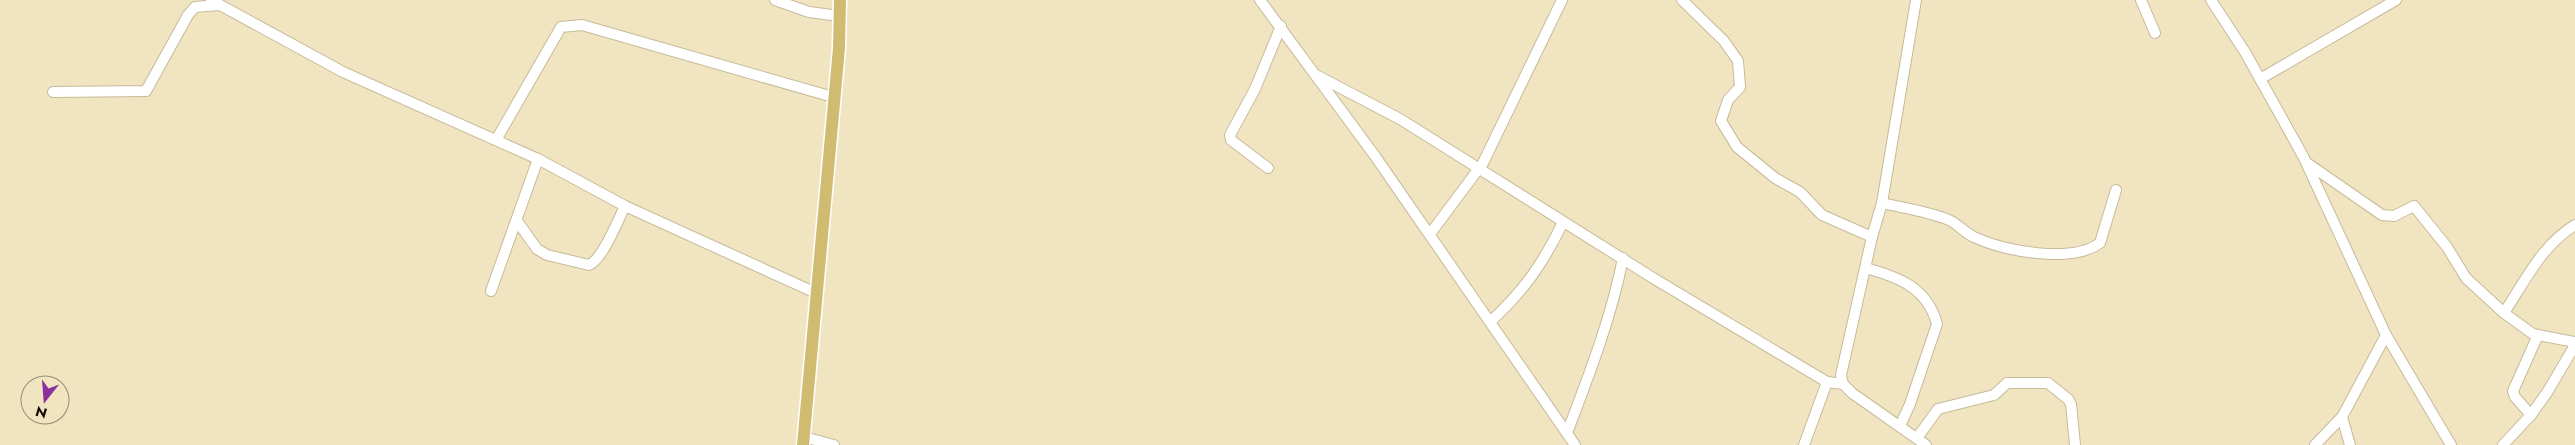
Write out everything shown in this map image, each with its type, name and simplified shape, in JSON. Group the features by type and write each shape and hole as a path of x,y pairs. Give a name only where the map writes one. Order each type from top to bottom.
{"main road":[{"path":"804,441 833,97 839,48 840,0"}],"street":[{"path":"775,0 809,12 839,16"},
{"path":"1260,0 1316,74 1430,234 1576,445"},
{"path":"1682,0 1724,41 1738,61 1740,87 1728,100 1721,122 1737,147 1775,178 1800,192 1822,215 1872,237"},
{"path":"1843,384 1840,375 1872,237 1882,203 1916,0"},
{"path":"2141,0 2155,33"},
{"path":"2211,0 2260,79 2306,163 2386,335 2451,445"},
{"path":"2260,79 2396,0"},
{"path":"52,92 146,91 188,15 195,7 218,2 343,72 538,159 625,206 816,293"},
{"path":"1430,234 1478,170 1559,2"},
{"path":"496,140 562,27 582,25 833,97"},
{"path":"1268,168 1231,140 1230,135 1255,89 1281,26"},
{"path":"1316,74 1400,119 1478,170 1827,382 1843,384 1926,445"},
{"path":"538,159 516,215 517,221 537,249 547,255 589,265 594,263 603,250 625,206"},
{"path":"2306,163 2382,215 2394,216 2414,206 2447,247 2466,278 2504,313 2538,335 2575,343 2548,391 2530,415 2503,445"},
{"path":"1882,203 1949,220 1974,237 2019,249 2060,255 2094,247 2100,243 2116,190"},
{"path":"491,291 517,221"},
{"path":"1490,322 1508,306 1538,270 1563,222"},
{"path":"2504,313 2554,240 2575,225"},
{"path":"1566,433 1600,345 1615,296 1623,258"},
{"path":"1866,268 1895,276 1918,290 1928,303 1937,324 1910,404 1900,426"},
{"path":"2315,445 2342,417 2386,335"},
{"path":"2530,415 2515,398 2513,391 2538,335"},
{"path":"1804,445 1827,382"},
{"path":"1917,438 1935,411 1942,407 1994,395 2007,383 2048,383 2068,399 2071,404 2074,445"},
{"path":"2342,417 2350,445"},
{"path":"804,441 834,445"}]}
